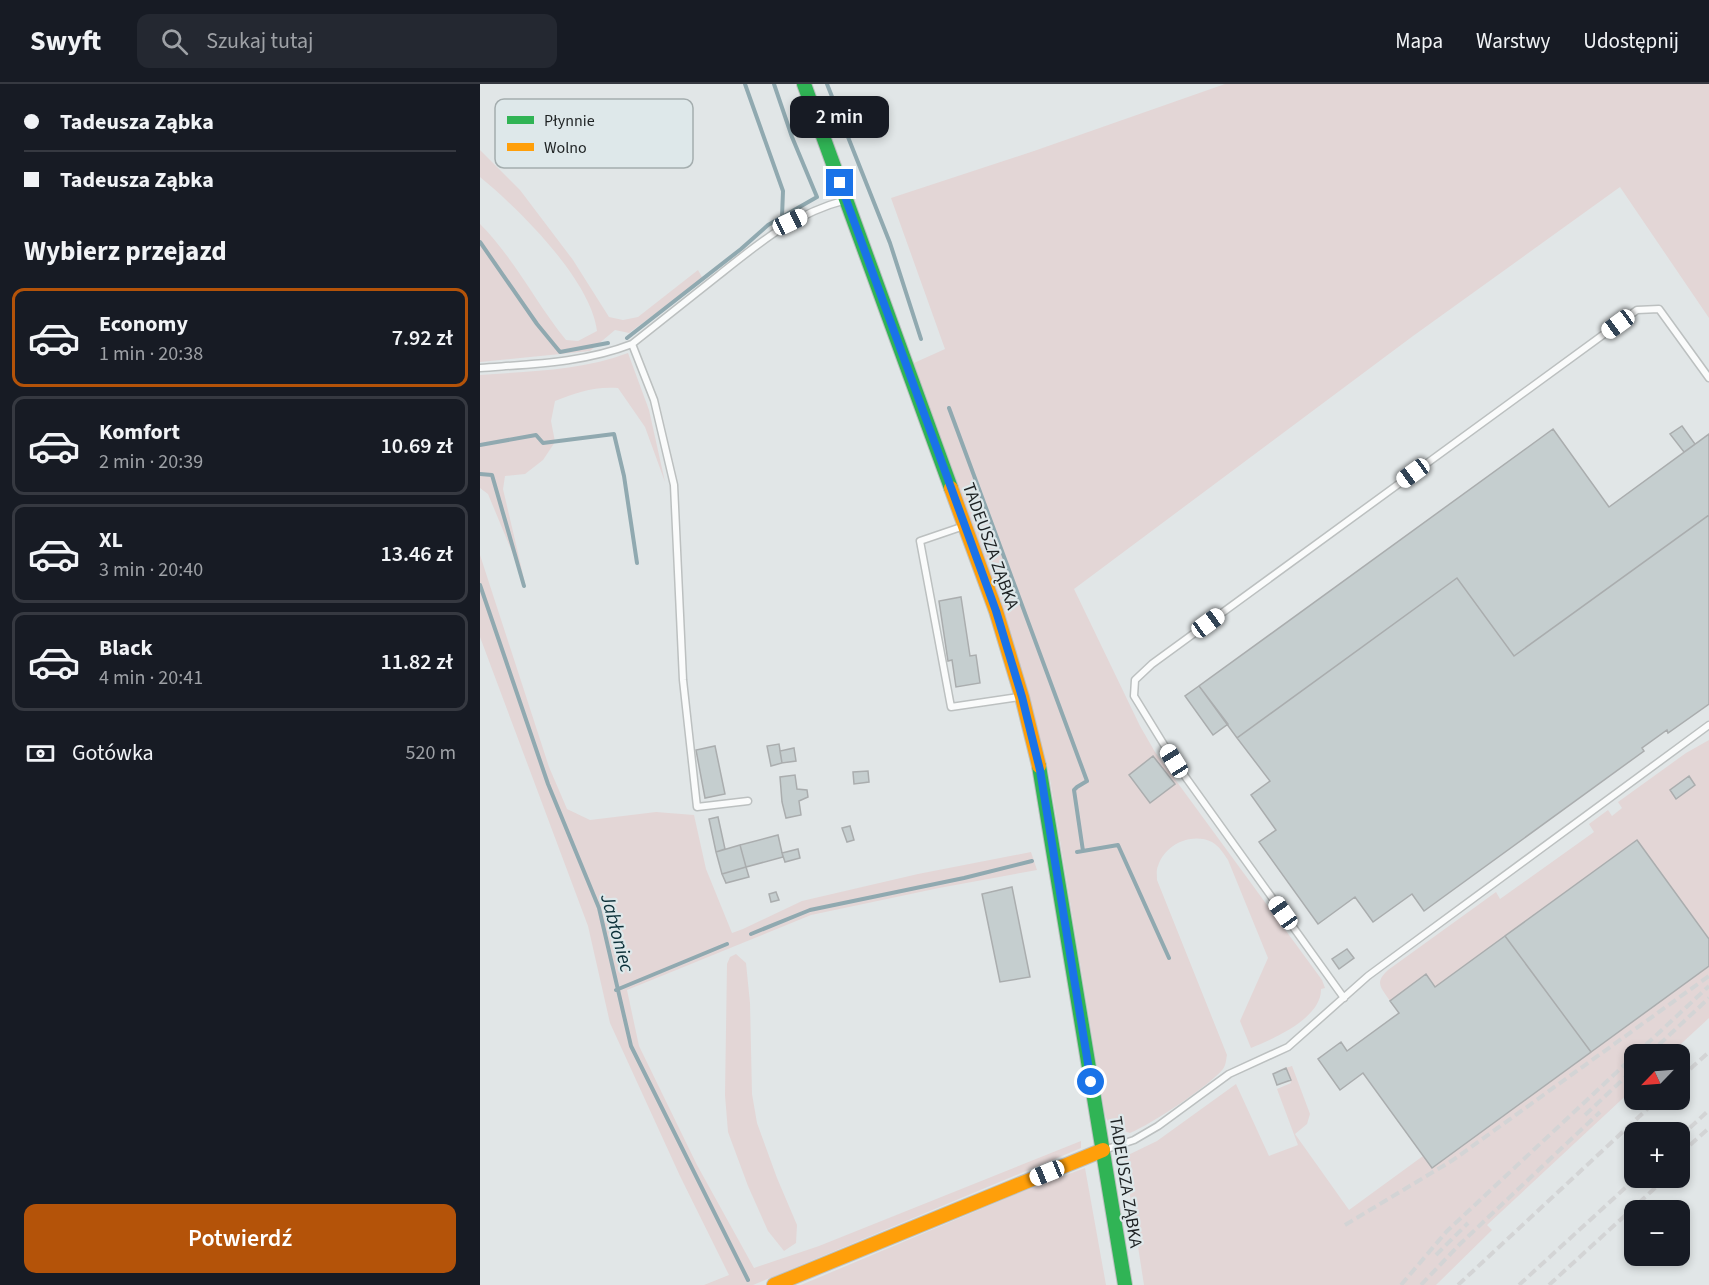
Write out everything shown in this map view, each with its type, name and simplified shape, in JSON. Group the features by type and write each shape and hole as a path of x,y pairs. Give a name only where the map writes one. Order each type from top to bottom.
{"street":[{"name":"TADEUSZA ZĄBKA","path":"804,84 996,611 1022,697 1040,770 1125,1285"},
{"path":"774,1285 1103,1150"}],"lane":[{"path":"480,368 575,360 609,353 632,344 757,245 790,222 826,205 846,200"},
{"path":"1344,998 1174,761 1134,696 1135,680 1152,664 1637,310 1659,309 1709,378"},
{"path":"632,344 654,400 674,484 683,680 697,807 748,801"},
{"path":"964,526 920,541 951,707 1022,697"},
{"path":"1103,1150 1134,1140 1158,1126 1229,1074 1288,1047 1368,976 1709,725"}],"shaded area":[{"path":"1225,84 1709,84 1709,318 1620,187 1413,336 1074,589 1140,726 1155,752 1322,980 1325,988 1321,989 1314,1009 1305,1018 1283,1033 1251,1048 1240,1021 1268,958 1228,860 1221,850 1212,842 1196,838 1173,846 1162,858 1157,869 1157,880 1227,1055 1223,1069 1206,1085 1130,1133 1110,1126 1105,1115 1049,773 914,363 945,349 891,198"},
{"path":"480,150 495,165 495,168 498,168 520,190 573,260 609,317 623,320 638,317 698,270 703,279 629,333 615,330 590,351 480,362 480,224 504,251 566,340 578,341 597,331 592,311 568,268 533,226 480,177"},
{"path":"628,353 649,410 665,482 645,427 618,388 593,389 555,401 551,421 555,442 543,460 525,474 505,476 503,489 525,583 488,494 480,488 480,375 573,367"},
{"path":"480,555 549,767 567,809 590,820 656,812 694,815 706,869 732,933 802,901 918,874 1031,852 1037,870 811,915 627,990 639,1046 697,1165 754,1268 819,1246 1081,1141 1081,1148 753,1285 704,1285 729,1275 680,1176 610,1023 588,926 480,637"},
{"path":"1709,740 1709,1018 1681,1044 1624,1044 1624,1097 1487,1225 1492,1230 1436,1285 1144,1285 1124,1157 1157,1141 1236,1084 1269,1156 1298,1145 1277,1089 1291,1083 1286,1068 1292,1066 1310,1114 1307,1124 1295,1134 1349,1210 1423,1156 1591,1052 1505,936 1435,987 1426,975 1390,1001 1380,985 1381,978 1388,970 1496,892 1500,899 1594,832 1589,824 1608,810 1612,816 1622,808 1618,802 1686,753"},
{"path":"736,954 746,963 750,1003 752,1094 757,1123 797,1225 796,1243 784,1251 768,1231 728,1132 725,1095 727,964 730,957"},
{"path":"1085,1168 1106,1285 801,1285 1031,1188"}],"building":[{"path":"1682,426 1695,444 1684,452 1670,434"},
{"path":"1553,429 1609,507 1709,434 1709,515 1514,656 1457,578 1237,738 1199,686"},
{"path":"1709,515 1709,704 1642,748 1644,751 1424,911 1412,894 1373,922 1355,897 1318,924 1259,842 1276,830 1251,795 1270,781 1237,738 1457,578 1514,656"},
{"path":"961,597 970,656 976,655 980,683 956,687 952,660 948,661 939,601"},
{"path":"1199,686 1228,724 1213,735 1185,696"},
{"path":"779,744 782,763 771,766 767,746"},
{"path":"715,746 725,794 705,798 696,750"},
{"path":"794,748 796,761 782,763 780,751"},
{"path":"1153,756 1175,784 1150,803 1129,775"},
{"path":"868,771 869,782 854,784 853,772"},
{"path":"795,775 797,789 807,790 808,797 799,801 801,815 786,818 780,777"},
{"path":"1689,776 1695,785 1676,799 1670,790"},
{"path":"718,817 725,849 716,852 709,819"},
{"path":"850,826 854,840 847,842 842,828"},
{"path":"778,835 783,857 746,867 740,845"},
{"path":"1637,840 1709,939 1709,966 1591,1052 1505,936"},
{"path":"740,845 746,867 722,874 716,852"},
{"path":"798,849 800,858 785,862 782,853"},
{"path":"746,867 749,877 726,883 722,874"},
{"path":"1012,887 1030,977 1000,982 982,894"},
{"path":"776,892 779,900 771,902 769,894"},
{"path":"1505,936 1591,1052 1432,1168 1363,1073 1340,1090 1318,1059 1341,1042 1347,1051 1399,1013 1390,1001 1426,974 1435,987"},
{"path":"1347,949 1354,958 1339,969 1332,959"},
{"path":"1286,1068 1291,1080 1277,1085 1273,1074"}],"waterway":[{"path":"745,84 783,191 782,217"},
{"path":"627,338 741,249 768,225 817,197 792,137 774,84"},
{"path":"827,84 890,243 921,339"},
{"path":"480,242 537,324 560,352 608,343"},
{"path":"949,408 1087,781 1074,790 1083,851"},
{"path":"480,445 536,435 543,443 614,434 624,476 637,563"},
{"path":"480,474 492,475 524,586"},
{"name":"Jabłoniec","path":"480,585 548,784 599,908 631,1046 748,1280"},
{"path":"1077,852 1118,845 1169,958"},
{"path":"751,934 810,910 964,878 1032,861"},
{"path":"616,990 727,944"}],"railway":[{"path":"1345,1225 1453,1160 1709,976"},
{"path":"1647,1044 1709,986"},
{"path":"1660,1044 1709,998"},
{"path":"1690,1069 1709,1052"},
{"path":"1401,1285 1447,1231 1624,1065"},
{"path":"1585,1115 1624,1078"},
{"path":"1458,1285 1646,1110"},
{"path":"1690,1128 1709,1110"},
{"path":"1421,1285 1460,1244 1600,1112"},
{"path":"1690,1145 1709,1128"},
{"path":"1519,1285 1625,1188"},
{"path":"1549,1285 1655,1188"},
{"path":"1436,1255 1468,1223"}],"traffic: fast":[{"path":"804,84 951,488"},
{"path":"1039,766 1125,1285"}],"traffic: slow":[{"path":"951,488 996,611 1022,697 1039,766"},
{"path":"774,1285 1103,1150"}],"route":[{"path":"840,183 996,611 1022,697 1040,770 1091,1082"}]}
